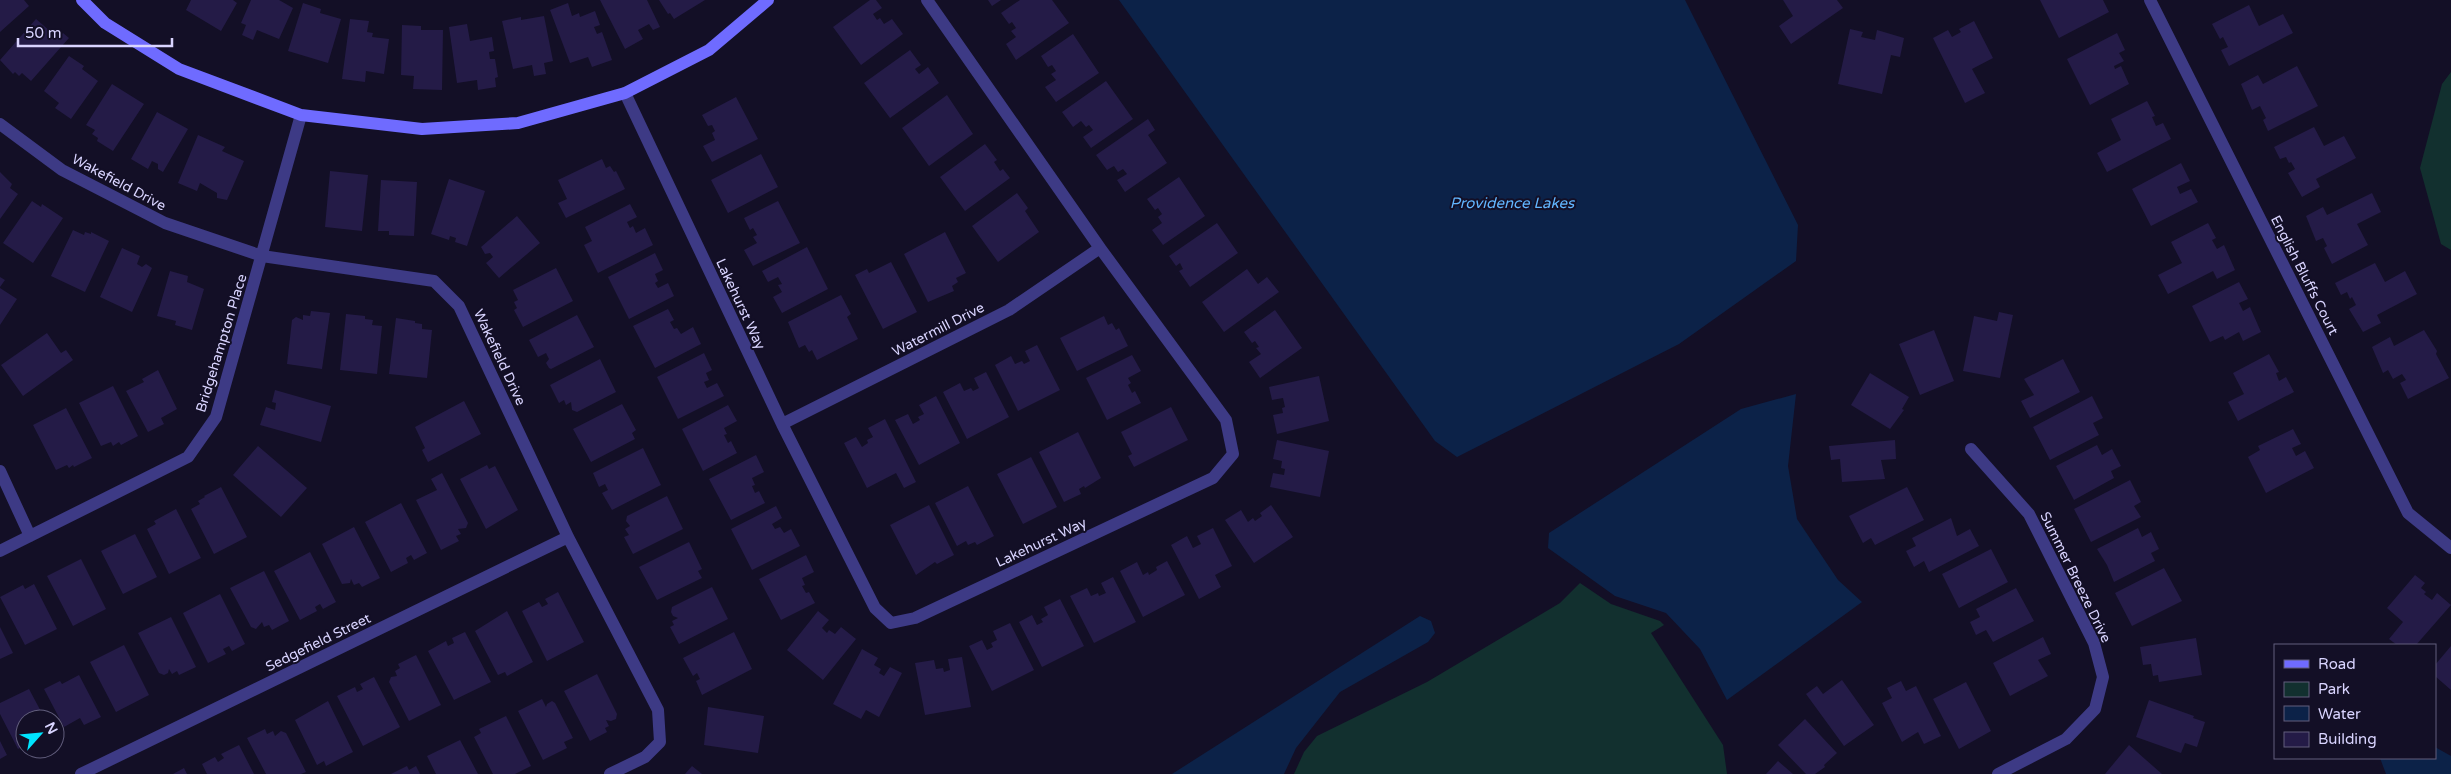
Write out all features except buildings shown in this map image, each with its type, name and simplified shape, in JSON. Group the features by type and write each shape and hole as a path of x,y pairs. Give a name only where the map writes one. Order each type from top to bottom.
{"street":[{"path":"82,0 105,23 179,69 301,115 422,129 518,123 625,93 709,50 768,0"},
{"name":"Lakehurst Way","path":"625,93 782,424 875,608 891,623 916,618 1213,478 1233,454 1226,420 1100,248 927,0"},
{"name":"English Bluffs Court","path":"2150,0 2408,513 2451,548"},
{"name":"Bridgehampton Place","path":"0,551 188,457 216,417 301,115"},
{"name":"Wakefield Drive","path":"0,124 62,170 164,223 262,256 434,281 460,306 568,537 658,710 660,742 644,757 610,774"},
{"name":"Watermill Drive","path":"782,424 1009,310 1100,248"},
{"name":"Summer Breeze Drive","path":"1971,449 2029,514 2094,643 2102,677 2095,709 2066,739 1998,774"},
{"path":"0,471 30,536"},
{"name":"Sedgefield Street","path":"81,774 568,537"}],"green space":[{"path":"2451,72 2451,250 2441,244 2420,168 2442,84"},
{"path":"1580,583 1611,604 1660,621 1664,625 1651,633 1723,745 1727,774 1294,774 1304,752 1317,736 1427,682 1560,603"}],"water":[{"name":"Providence Lakes","path":"1119,0 1685,0 1798,225 1796,261 1679,344 1457,457 1435,441"},
{"path":"1796,394 1788,466 1797,519 1838,580 1862,602 1727,700 1700,649 1666,613 1615,596 1548,548 1549,533 1741,409"},
{"path":"1420,616 1431,621 1435,633 1428,642 1340,692 1296,748 1284,774 1172,774"},
{"path":"2436,748 2451,756 2451,774 2386,774 2380,759 2436,759"}]}
